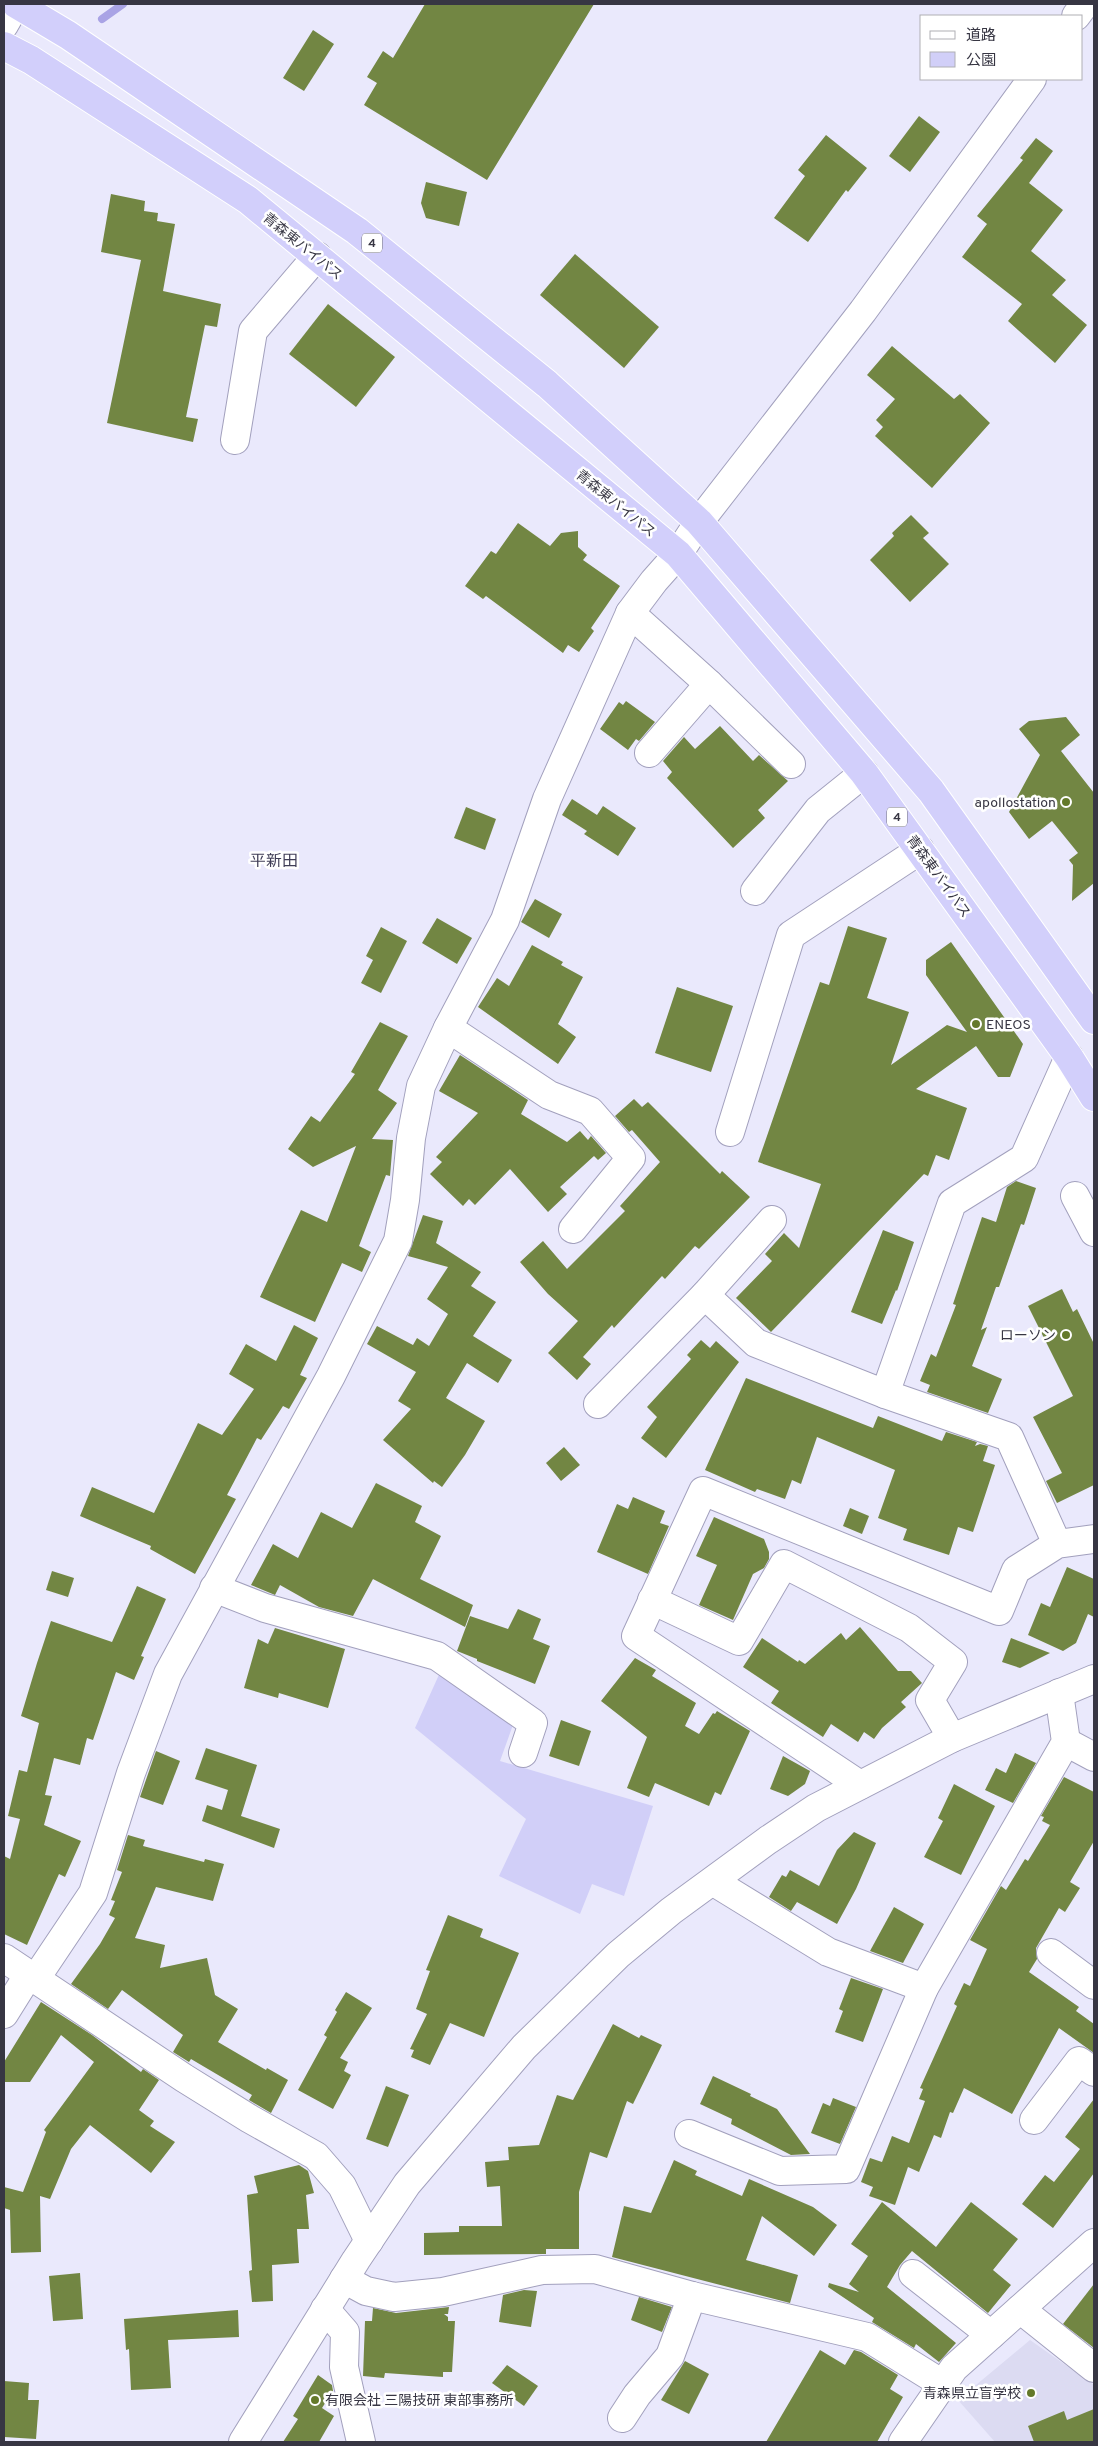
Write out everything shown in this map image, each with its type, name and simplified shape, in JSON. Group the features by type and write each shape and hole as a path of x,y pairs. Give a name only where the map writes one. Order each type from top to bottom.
{"highway":[{"name":"4","path":"16,4 68,35 357,231 547,384 698,522 931,791 1094,1020"},
{"name":"青森東バイパス","path":"4,46 31,60 248,200 678,554 864,773 1069,1057 1094,1097"}],"street":[{"path":"4,25 16,4"},
{"path":"1077,15 1085,4"},
{"path":"4,2014 93,1893 131,1773 168,1674 332,1376 398,1241 405,1200 411,1138 421,1086 448,1028 506,920 547,800 630,613 654,581 678,554 698,522 863,311 1031,80"},
{"path":"235,440 253,331 316,256"},
{"path":"630,613 709,684 791,764"},
{"path":"649,754 709,684"},
{"path":"754,891 818,810 864,773"},
{"path":"730,1132 791,935 920,850"},
{"path":"448,1028 549,1094 590,1111 631,1158 573,1229"},
{"path":"885,1394 952,1203 1024,1158 1069,1057"},
{"path":"1075,1196 1094,1232"},
{"path":"598,1404 705,1295 772,1220"},
{"path":"705,1295 756,1343 885,1394 1009,1437 1057,1544"},
{"path":"860,1785 636,1636 703,1491 998,1611 1016,1570 1057,1544 1094,1539"},
{"path":"652,1600 739,1641 784,1564 909,1628 953,1662 930,1700 952,1738"},
{"path":"214,1588 265,1608 438,1656 533,1723 523,1753"},
{"path":"243,2442 344,2279 407,2184 524,2047 618,1955 671,1911 714,1882 800,1818 952,1738 1094,1679"},
{"path":"689,2134 780,2172 846,2169 924,1988 1066,1742 1059,1693"},
{"path":"1066,1742 1094,1757"},
{"path":"714,1882 828,1952 924,1988"},
{"path":"1051,1952 1094,1985"},
{"path":"4,1958 184,2078 250,2119 316,2156 342,2186 369,2241"},
{"path":"1034,2120 1079,2061 1094,2072"},
{"path":"903,2442 941,2383 954,2368 1094,2243"},
{"path":"344,2279 366,2291 394,2297 443,2292 542,2270 595,2269 692,2296 867,2337 941,2383"},
{"path":"913,2274 991,2335"},
{"path":"622,2418 637,2395 670,2356 692,2296"},
{"path":"325,2309 345,2332 344,2367 361,2442"},
{"path":"1020,2309 1094,2368"}],"shaded area":[{"name":"青森県立盲学校","path":"1030,2340 1094,2385 1094,2442 995,2442 958,2400"}],"green space":[{"path":"442,1668 514,1722 500,1761 653,1806 624,1896 592,1884 580,1914 499,1876 526,1819 415,1728"}],"building":[{"path":"425,4 594,4 487,180 364,105 377,83 367,77 383,51 393,58"},
{"path":"313,30 334,44 304,91 283,78"},
{"path":"919,116 940,132 910,172 889,156"},
{"path":"826,135 867,168 848,192 846,190 808,242 774,218 805,176 798,170"},
{"path":"1036,138 1053,151 1029,183 1063,210 1031,251 1066,280 1052,295 1087,325 1055,363 1008,321 1022,304 962,257 987,224 977,216 1023,160 1020,158"},
{"path":"426,182 467,192 459,226 426,218 421,203"},
{"path":"111,194 145,201 144,211 158,213 157,221 175,224 163,291 221,304 217,327 205,325 186,417 198,419 193,442 107,423 141,260 101,252"},
{"path":"575,254 659,327 624,368 540,295"},
{"path":"328,304 395,357 356,407 289,354"},
{"path":"892,346 954,399 960,394 990,423 932,488 875,436 883,427 876,420 895,399 867,375"},
{"path":"911,515 929,533 923,538 949,564 910,602 870,560 894,536 892,533"},
{"path":"518,523 550,546 561,533 578,531 578,547 587,555 583,560 620,586 591,628 594,631 579,652 568,645 563,653 486,596 483,599 465,586 491,551 496,554"},
{"path":"626,701 655,722 639,741 636,739 628,750 600,729 619,702 623,705"},
{"path":"1066,717 1080,735 1061,751 1094,793 1094,883 1072,901 1073,865 1069,860 1078,853 1052,821 1029,839 1009,812 1040,755 1019,729 1029,721"},
{"path":"720,726 753,761 759,755 788,781 758,810 765,818 733,848 667,778 672,772 663,761 684,737 695,749"},
{"path":"572,799 597,815 603,806 636,828 618,856 584,834 587,831 562,815"},
{"path":"466,807 496,819 485,850 454,838"},
{"path":"535,899 562,914 549,938 521,922"},
{"path":"437,918 472,938 457,964 422,943"},
{"path":"848,926 887,938 867,998 909,1012 891,1065 947,1025 967,1032 926,975 926,960 951,942 1023,1044 1010,1077 998,1077 976,1046 916,1089 967,1108 949,1160 936,1155 928,1176 924,1174 771,1332 736,1298 772,1261 765,1254 784,1233 799,1248 821,1184 758,1162 820,982 829,985"},
{"path":"381,927 407,941 381,993 361,983 373,960 366,956"},
{"path":"532,945 563,962 561,965 583,977 558,1024 576,1037 558,1064 478,1007 497,978 509,986"},
{"path":"677,987 733,1006 711,1072 655,1053"},
{"path":"380,1022 408,1036 378,1090 397,1103 372,1139 393,1140 390,1176 386,1175 359,1246 371,1252 362,1272 342,1263 315,1322 260,1297 301,1210 327,1222 356,1146 313,1167 288,1149 311,1116 320,1122 355,1074 351,1072"},
{"path":"460,1055 528,1100 521,1114 567,1142 580,1131 588,1140 591,1136 606,1153 598,1160 594,1156 560,1187 567,1194 548,1212 510,1169 475,1205 469,1199 463,1206 430,1174 442,1162 436,1157 478,1113 439,1091"},
{"path":"634,1099 642,1107 648,1102 720,1174 722,1171 750,1197 699,1249 695,1246 665,1279 662,1276 614,1328 612,1325 583,1357 591,1364 577,1380 548,1353 578,1321 548,1294 520,1262 543,1241 567,1269 625,1211 620,1206 660,1162 632,1130 629,1132 615,1116"},
{"path":"1016,1181 1036,1188 1024,1225 1021,1224 999,1287 996,1287 981,1330 987,1327 972,1366 1002,1379 988,1413 927,1392 930,1385 920,1381 931,1354 936,1357 956,1305 953,1304 982,1217 996,1222 1007,1187"},
{"path":"423,1215 443,1221 436,1243 481,1272 471,1286 496,1302 473,1336 512,1360 498,1383 467,1363 446,1398 485,1421 465,1455 442,1487 434,1481 433,1483 383,1440 411,1409 398,1401 416,1372 367,1344 377,1326 413,1345 417,1338 429,1346 448,1314 427,1299 448,1267 408,1256"},
{"path":"883,1230 914,1242 897,1291 882,1324 851,1312"},
{"path":"1062,1289 1073,1312 1077,1309 1094,1344 1094,1485 1057,1503 1046,1481 1062,1473 1033,1417 1073,1396 1028,1306"},
{"path":"294,1325 318,1338 300,1375 307,1378 289,1409 283,1406 261,1440 257,1438 227,1495 236,1499 195,1574 150,1549 151,1546 80,1516 92,1487 154,1513 198,1423 222,1435 254,1389 229,1374 246,1344 276,1361"},
{"path":"701,1340 710,1348 716,1341 739,1362 666,1458 641,1438 657,1417 647,1407 691,1359 687,1355"},
{"path":"746,1378 873,1428 878,1416 942,1441 946,1432 977,1442 975,1446 980,1444 988,1446 983,1461 995,1465 973,1532 958,1527 949,1555 903,1540 907,1529 878,1518 895,1470 817,1437 801,1484 792,1480 785,1499 757,1489 755,1492 705,1470"},
{"path":"564,1447 580,1465 561,1481 546,1463"},
{"path":"376,1483 422,1506 415,1522 441,1536 420,1579 473,1605 465,1627 373,1579 353,1616 319,1607 280,1585 275,1595 251,1585 273,1544 298,1558 321,1512 352,1528"},
{"path":"633,1497 665,1511 660,1523 669,1526 648,1574 597,1552 617,1504 628,1509"},
{"path":"850,1508 869,1516 862,1534 843,1526"},
{"path":"714,1517 764,1539 769,1552 769,1559 764,1568 753,1574 733,1620 699,1605 717,1565 696,1556"},
{"path":"1067,1567 1094,1579 1094,1617 1088,1614 1076,1643 1063,1651 1028,1635 1041,1603 1050,1607"},
{"path":"52,1571 74,1578 68,1597 46,1590"},
{"path":"137,1586 166,1599 141,1656 144,1657 134,1680 116,1672 93,1740 87,1738 80,1765 54,1758 45,1795 52,1796 44,1825 81,1841 65,1877 59,1874 27,1945 4,1934 4,1856 10,1859 20,1819 8,1816 19,1770 27,1772 39,1723 21,1716 37,1663 51,1621 112,1642"},
{"path":"518,1609 541,1619 533,1639 550,1646 535,1684 457,1651 470,1616 508,1629"},
{"path":"860,1627 898,1671 911,1671 922,1683 901,1702 906,1707 882,1728 874,1739 864,1732 858,1742 831,1724 823,1737 771,1703 779,1691 743,1667 762,1638 798,1662 799,1660 805,1664 841,1633 846,1640"},
{"path":"275,1628 345,1649 328,1708 279,1693 278,1698 244,1688 258,1639 268,1644"},
{"path":"1011,1638 1050,1653 1020,1668 1002,1662"},
{"path":"635,1658 656,1670 652,1676 696,1703 685,1726 699,1734 713,1713 715,1714 717,1711 750,1731 721,1795 715,1792 709,1806 655,1783 649,1797 627,1788 647,1737 601,1701"},
{"path":"561,1720 591,1731 579,1766 549,1756"},
{"path":"206,1748 257,1765 241,1816 280,1829 274,1848 202,1821 207,1805 222,1810 228,1790 195,1779"},
{"path":"156,1751 180,1761 163,1805 140,1797"},
{"path":"1015,1753 1036,1763 1013,1803 985,1790 996,1768 1006,1773"},
{"path":"783,1756 810,1771 805,1784 788,1796 770,1789"},
{"path":"1064,1777 1094,1792 1094,1841 1070,1882 1080,1888 1065,1912 1059,1908 1036,1948 1037,1959 1029,1972 1079,2007 1076,2011 1094,2024 1094,2053 1059,2028 1012,2114 964,2088 953,2113 950,2112 941,2138 934,2135 919,2172 908,2167 895,2205 869,2196 873,2187 861,2182 870,2158 882,2162 892,2136 909,2143 925,2101 919,2099 923,2089 920,2088 957,2006 954,2004 964,1983 970,1986 987,1949 970,1940 1001,1886 1006,1890 1025,1859 1028,1861 1050,1825 1042,1821 1044,1817 1041,1816"},
{"path":"954,1784 995,1806 961,1875 924,1857 943,1821 938,1818"},
{"path":"854,1832 876,1843 856,1889 837,1924 797,1902 791,1911 769,1897 782,1875 786,1877 790,1870 819,1886 837,1850"},
{"path":"128,1835 145,1840 143,1846 204,1862 205,1859 224,1864 213,1901 156,1887 135,1938 165,1945 160,1968 207,1958 215,1995 238,2009 218,2042 266,2070 267,2068 288,2080 271,2113 249,2100 252,2095 191,2059 189,2062 173,2052 183,2035 122,1990 108,2009 71,1984 100,1944 115,1918 109,1915 115,1901 111,1900 122,1872 117,1870"},
{"path":"894,1907 924,1924 903,1963 870,1951"},
{"path":"448,1915 483,1929 480,1937 519,1953 484,2037 450,2023 430,2065 411,2057 414,2050 410,2049 427,2014 416,2009 430,1971 426,1970"},
{"path":"851,1978 883,1989 863,2042 835,2032 843,2011 839,2009"},
{"path":"346,1992 372,2008 340,2058 348,2062 344,2071 351,2075 333,2109 298,2090 327,2037 324,2035 337,2012 335,2010"},
{"path":"41,2002 92,2035 141,2072 143,2069 159,2080 139,2110 154,2121 150,2126 175,2142 151,2173 90,2125 71,2149 50,2199 40,2196 41,2252 11,2253 10,2210 4,2208 4,2187 23,2192 46,2132 44,2130 94,2062 61,2035 30,2082 4,2082 4,2062"},
{"path":"613,2024 639,2038 641,2035 662,2045 633,2104 627,2101 607,2158 590,2152 579,2192 579,2249 546,2249 546,2254 424,2255 424,2233 459,2232 459,2226 502,2226 500,2186 487,2187 485,2162 509,2160 508,2147 539,2145 557,2095 573,2100"},
{"path":"713,2076 777,2109 810,2154 791,2155 731,2124 732,2119 700,2104"},
{"path":"386,2086 409,2095 388,2147 366,2139"},
{"path":"833,2098 856,2107 840,2144 811,2133 823,2103 830,2106"},
{"path":"1094,2099 1094,2173 1053,2228 1022,2204 1045,2175 1054,2182 1080,2149 1065,2137"},
{"path":"674,2160 697,2171 695,2175 742,2196 749,2179 813,2207 837,2225 814,2256 762,2216 746,2260 798,2275 790,2303 612,2257 624,2206 651,2213"},
{"path":"299,2165 308,2171 314,2193 306,2195 309,2229 297,2229 299,2263 272,2265 273,2301 252,2302 249,2271 252,2270 247,2195 258,2193 254,2176"},
{"path":"882,2202 936,2247 971,2202 1018,2239 993,2270 1011,2285 988,2313 912,2251 900,2265 887,2287 956,2343 939,2362 916,2344 914,2348 872,2322 874,2318 828,2287 829,2283 859,2292 849,2284 868,2256 851,2244"},
{"path":"80,2273 83,2319 53,2321 49,2276"},
{"path":"1094,2284 1094,2348 1063,2324"},
{"path":"524,2290 537,2291 531,2327 499,2322 503,2295"},
{"path":"639,2297 672,2307 662,2332 631,2320"},
{"path":"449,2307 448,2314 444,2314 448,2317 448,2321 455,2321 452,2372 443,2372 443,2377 385,2373 384,2378 363,2376 365,2321 372,2321 373,2308 396,2313"},
{"path":"238,2310 239,2337 168,2340 171,2388 131,2390 129,2349 126,2350 124,2319"},
{"path":"820,2350 845,2365 854,2350 861,2352 898,2375 890,2389 903,2397 877,2442 766,2442"},
{"path":"685,2361 709,2374 689,2414 661,2400"},
{"path":"507,2365 538,2386 524,2406 492,2383"},
{"name":"有限会社 三陽技研 東部事務所","path":"318,2375 332,2385 333,2391 322,2408 334,2416 319,2442 283,2442 298,2419 293,2416"},
{"path":"4,2381 29,2383 28,2400 39,2400 36,2439 4,2437"},
{"path":"1094,2409 1094,2442 1034,2442 1028,2426 1064,2411 1067,2420"}],"waterway":[{"path":"102,19 123,4"}],"place":[{"name":"apollostation","path":"1066,802"},
{"name":"ENEOS","path":"976,1024"},
{"name":"ローソン","path":"1066,1335"},
{"name":"青森県立盲学校","path":"1031,2393"},
{"name":"有限会社 三陽技研 東部事務所","path":"315,2400"}],"district":[{"name":"平新田","path":"274,860"}]}
